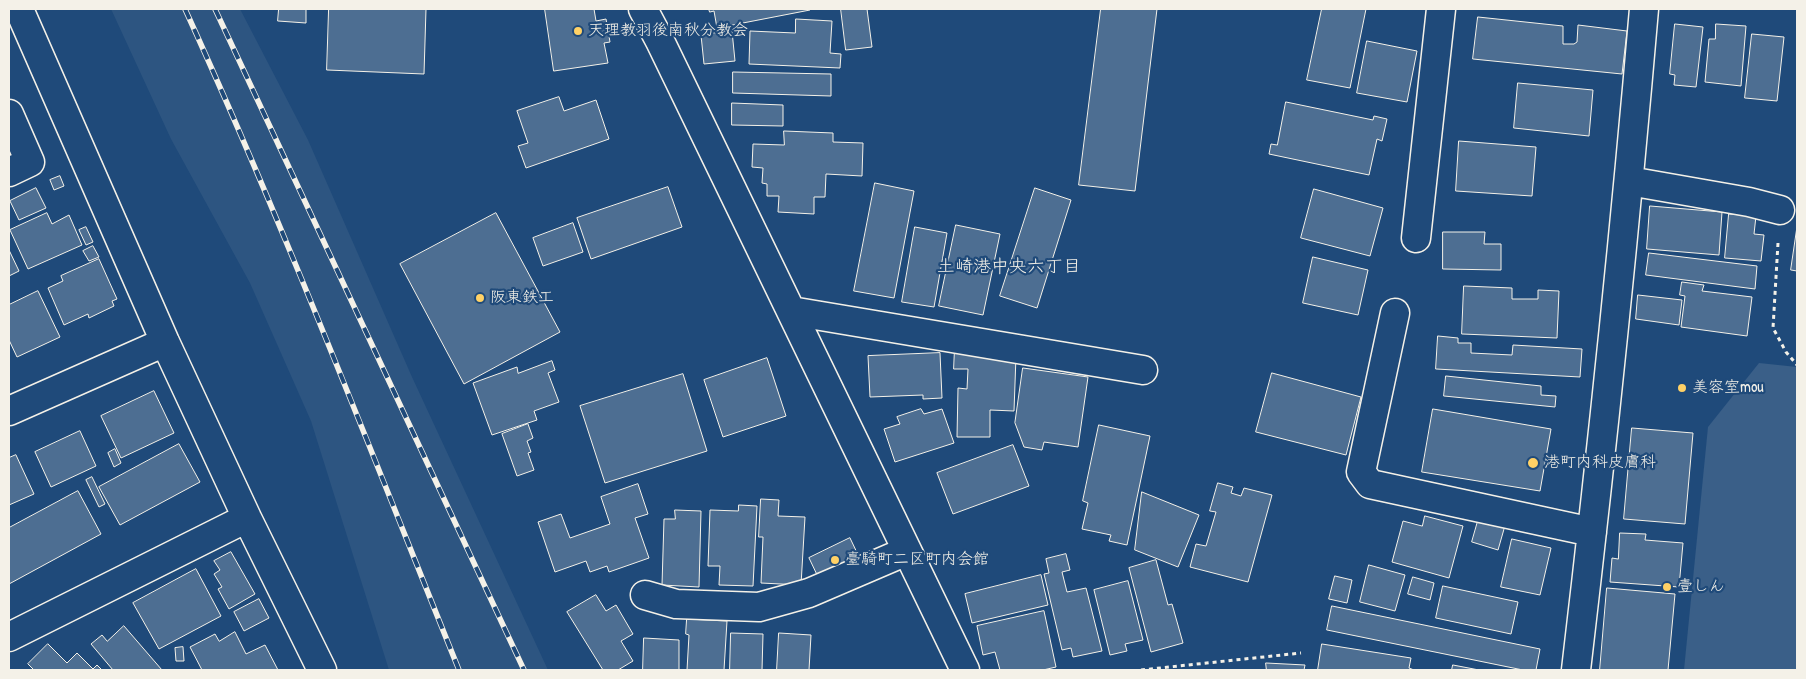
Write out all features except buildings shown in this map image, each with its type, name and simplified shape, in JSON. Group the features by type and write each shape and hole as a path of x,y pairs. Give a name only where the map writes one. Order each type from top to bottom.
{"street":[{"path":"19,9 166,342 247,518 322,670"},
{"path":"643,9 965,670"},
{"path":"1416,238 1441,9"},
{"path":"1576,670 1629,181 1644,9"},
{"path":"9,114 30,162 9,172"},
{"path":"1629,181 1749,202 1780,210"},
{"path":"791,310 1143,370"},
{"path":"1395,313 1361,472 1370,484 1592,532"},
{"path":"9,411 166,342"},
{"path":"9,638 247,518"},
{"path":"645,595 676,604 760,606 809,593 908,551"}],"path":[{"path":"1780,210 1773,328 1786,352 1797,365"},
{"path":"1141,670 1301,653"}],"shaded area":[{"path":"111,9 240,9 308,140 412,377 548,670 389,670 311,421 250,283 171,139"},
{"path":"1759,363 1797,367 1797,670 1684,670 1708,427"}],"railway":[{"path":"185,9 292,255 459,670"},
{"path":"215,9 524,670"}],"place":[{"name":"天理教羽後南秋分教会","path":"578,31"},
{"name":"阪東鉄工","path":"480,298"},
{"name":"美容室mou","path":"1682,388"},
{"name":"港町内科皮膚科","path":"1533,463"},
{"name":"臺騎町二区町内会館","path":"835,560"},
{"name":"壹しん","path":"1667,587"}],"district":[{"name":"土崎港中央六丁目","path":"1009,267"}]}
